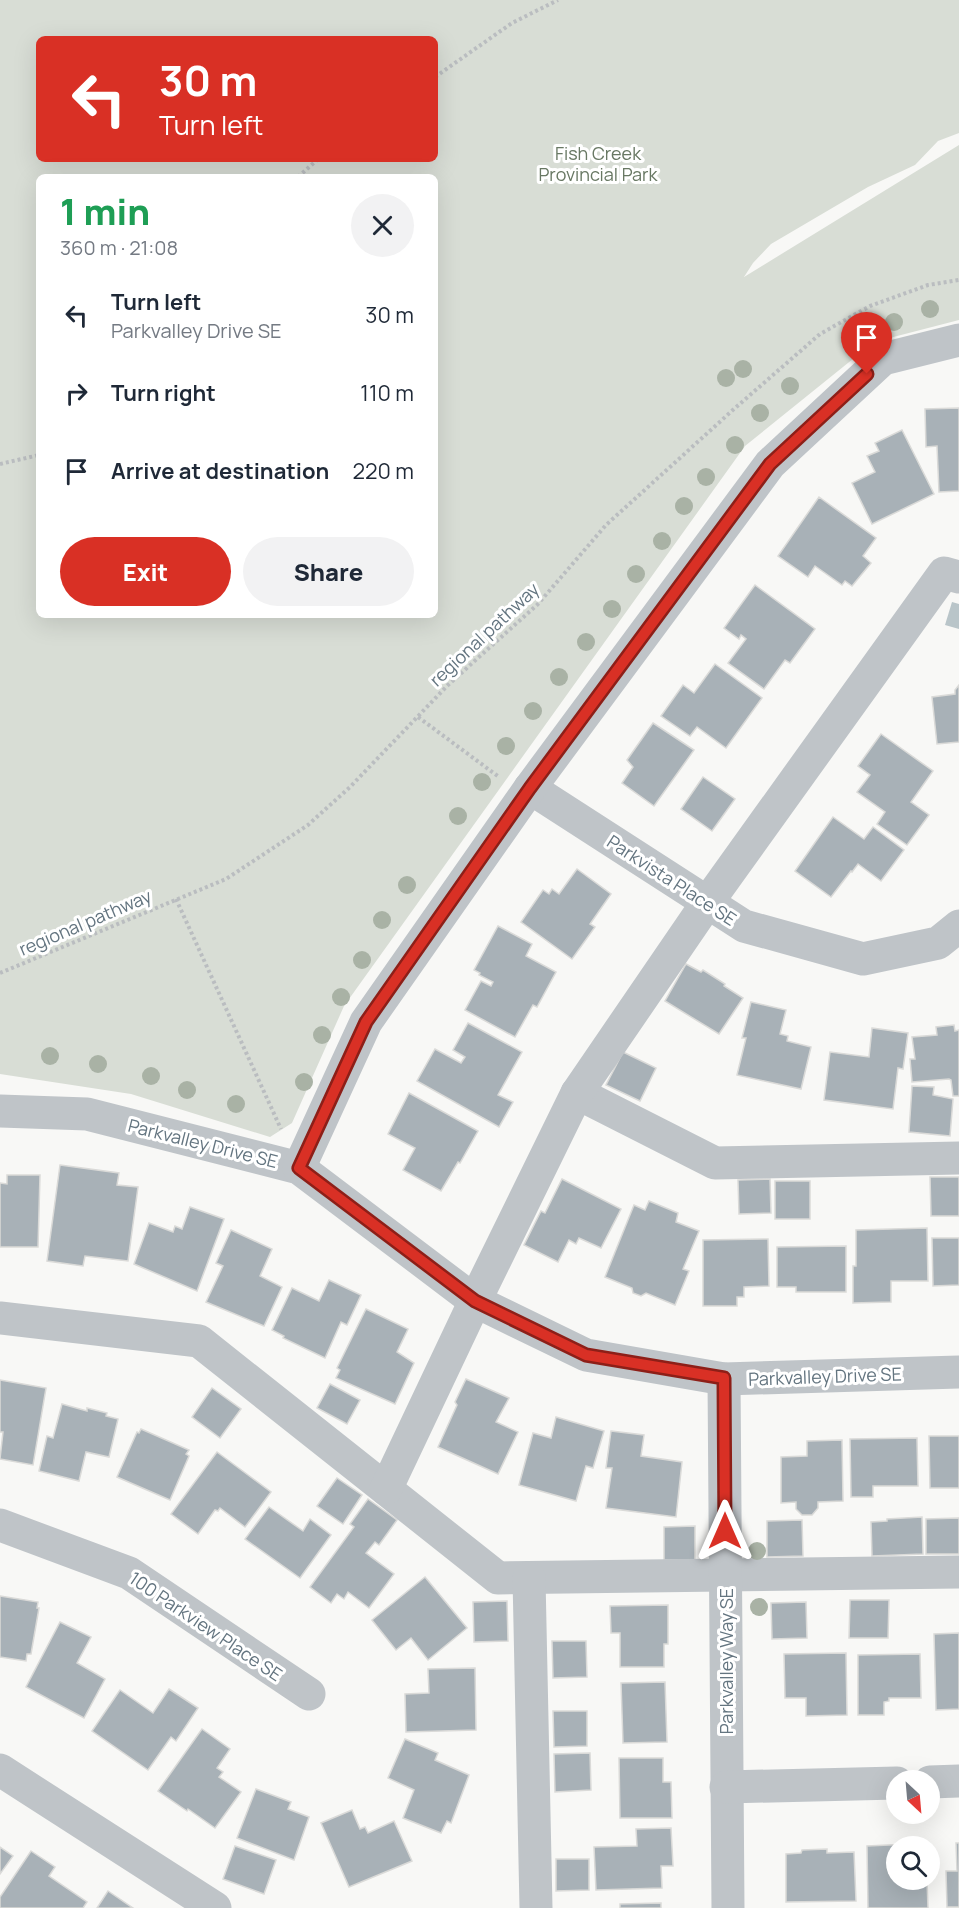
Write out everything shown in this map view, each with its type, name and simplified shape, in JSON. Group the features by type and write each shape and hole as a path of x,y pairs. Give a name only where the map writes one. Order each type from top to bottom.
{"street":[{"path":"299,1168 366,1022 530,788 770,464 883,359 959,340"},
{"path":"386,1489 577,1093 707,903 944,573 959,577"},
{"name":"Parkvista Place SE","path":"530,788 744,926 863,959 938,943 959,926"},
{"path":"577,1093 715,1163 959,1158"},
{"name":"Parkvalley Drive SE","path":"0,1111 87,1114 299,1168 475,1301 586,1355 724,1378 959,1372"},
{"path":"0,1318 199,1341 498,1578 959,1572"},
{"name":"Parkvalley Way SE","path":"724,1378 728,1908"},
{"name":"100 Parkview Place SE","path":"0,1525 129,1573 309,1694"},
{"path":"529,1578 536,1908"},
{"path":"0,1770 215,1908"},
{"path":"940,1782 959,1781"},
{"path":"726,1787 886,1783"}],"path":[{"path":"438,75 512,23 558,0"},
{"path":"301,174 315,162"},
{"name":"regional pathway","path":"0,973 226,879 308,825 350,788 448,685 538,604 606,525 820,334 870,306 927,285 959,280"},
{"path":"0,464 36,456"},
{"path":"418,717 503,780 530,788"},
{"path":"176,899 299,1168"}],"green space":[{"name":"Fish Creek Provincial Park","path":"0,0 959,0 959,133 938,141 915,165 868,187 771,244 753,263 744,277 959,145 959,320 874,342 745,446 344,1006 292,1123 270,1137 131,1094 0,1074"}],"shaded area":[{"path":"952,602 959,604 959,629 945,625"}],"building":[{"path":"959,408 959,491 939,492 937,446 926,447 925,409"},
{"path":"902,430 934,494 872,524 852,483 875,472 867,456 879,451 875,443"},
{"path":"819,497 876,538 863,556 871,563 852,586 845,581 842,585 815,566 808,577 778,556"},
{"path":"755,585 815,629 790,663 785,660 764,689 728,663 746,639 741,635 739,639 724,628"},
{"path":"715,664 762,698 726,748 697,727 690,736 661,716 683,685 694,693"},
{"path":"959,685 959,742 937,744 932,697 955,694"},
{"path":"653,723 694,750 654,806 622,783 633,767 627,760"},
{"path":"881,734 933,771 911,802 929,815 907,845 877,824 885,812 857,792 870,775 858,766"},
{"path":"703,777 735,799 712,831 681,809"},
{"path":"833,817 864,839 873,827 904,850 881,881 858,864 831,897 795,871"},
{"path":"577,869 611,894 590,924 595,927 572,959 521,922 543,890 549,894 552,889 559,894"},
{"path":"498,926 532,944 526,956 556,972 537,1007 533,1005 515,1037 465,1010 481,981 491,986 493,982 474,970"},
{"path":"686,964 701,972 703,970 743,998 719,1034 665,1001"},
{"path":"751,1002 786,1010 780,1034 788,1036 787,1041 811,1047 801,1089 737,1075 746,1038 742,1038"},
{"path":"468,1023 522,1052 498,1095 513,1102 499,1127 417,1081 435,1049 461,1063 465,1057 453,1050"},
{"path":"954,1025 955,1031 959,1030 959,1096 953,1096 949,1079 912,1082 910,1059 915,1059 912,1037 937,1035 936,1027"},
{"path":"872,1028 908,1033 903,1069 898,1068 893,1109 824,1100 830,1052 869,1057"},
{"path":"623,1052 656,1068 640,1101 606,1085"},
{"path":"912,1086 934,1087 933,1095 953,1099 950,1136 909,1132"},
{"path":"409,1093 478,1131 441,1191 403,1170 415,1148 388,1134"},
{"path":"60,1165 119,1173 117,1185 138,1187 128,1261 85,1256 83,1266 47,1261"},
{"path":"7,1175 40,1175 38,1247 0,1247 0,1183 7,1184"},
{"path":"930,1177 959,1177 959,1216 931,1216"},
{"path":"562,1179 621,1209 601,1248 579,1238 576,1244 569,1240 558,1262 524,1245 541,1211 545,1213"},
{"path":"770,1179 771,1213 739,1214 738,1180"},
{"path":"775,1181 810,1181 810,1219 775,1219"},
{"path":"649,1201 678,1213 676,1222 699,1231 683,1269 689,1271 675,1305 646,1293 641,1296 633,1293 632,1288 605,1277 634,1205 645,1210"},
{"path":"190,1207 224,1219 197,1291 134,1264 149,1223 173,1232 175,1226 182,1229"},
{"path":"927,1228 928,1281 891,1281 891,1302 853,1303 856,1230"},
{"path":"231,1230 272,1249 260,1276 282,1287 264,1326 206,1302 223,1266 216,1263"},
{"path":"932,1238 959,1238 959,1285 933,1286"},
{"path":"768,1239 769,1286 744,1287 744,1297 737,1297 737,1306 703,1306 703,1240"},
{"path":"846,1246 846,1292 796,1292 796,1287 777,1287 777,1247"},
{"path":"329,1280 361,1295 347,1325 341,1322 325,1358 283,1338 284,1336 272,1330 292,1288 319,1301"},
{"path":"366,1309 408,1329 397,1352 414,1363 395,1404 336,1378 340,1370 337,1368"},
{"path":"466,1379 509,1398 496,1422 518,1432 498,1474 438,1447"},
{"path":"0,1380 46,1388 33,1465 0,1459 3,1432 0,1432"},
{"path":"330,1384 360,1400 347,1424 317,1408"},
{"path":"212,1388 241,1409 220,1438 192,1417"},
{"path":"62,1404 87,1411 87,1408 107,1413 106,1416 118,1419 109,1457 86,1452 79,1481 39,1471 47,1436 53,1438"},
{"path":"556,1417 604,1431 593,1468 586,1466 576,1501 519,1485 533,1433 551,1438"},
{"path":"141,1429 189,1450 186,1454 189,1456 170,1500 117,1477 137,1432 139,1433"},
{"path":"611,1431 644,1435 641,1456 682,1462 676,1517 606,1508 612,1468 606,1468"},
{"path":"929,1436 959,1436 959,1488 930,1488"},
{"path":"917,1438 918,1486 873,1486 873,1497 851,1497 850,1439"},
{"path":"842,1440 843,1501 818,1502 818,1508 812,1515 802,1515 796,1509 796,1502 781,1503 781,1457 807,1456 807,1441"},
{"path":"217,1452 271,1492 245,1527 220,1508 218,1511 215,1510 198,1534 171,1514"},
{"path":"337,1478 362,1495 343,1524 317,1506"},
{"path":"368,1499 397,1520 379,1545 375,1542 366,1553 394,1574 369,1608 348,1592 344,1599 337,1594 331,1603 310,1587 354,1527 350,1524"},
{"path":"269,1507 303,1531 310,1519 331,1535 300,1578 245,1539"},
{"path":"922,1517 923,1554 872,1556 871,1522"},
{"path":"959,1518 959,1554 926,1554 926,1519"},
{"path":"802,1520 803,1556 767,1557 767,1521"},
{"path":"695,1526 695,1560 664,1560 664,1527"},
{"path":"425,1577 467,1628 428,1660 411,1638 396,1650 372,1620"},
{"path":"0,1596 38,1602 31,1654 27,1654 26,1661 0,1657"},
{"path":"850,1600 889,1600 888,1638 849,1638"},
{"path":"507,1601 508,1641 474,1642 473,1602"},
{"path":"806,1602 807,1638 772,1639 771,1603"},
{"path":"668,1605 668,1644 664,1644 664,1667 620,1667 620,1633 611,1633 610,1606"},
{"path":"60,1622 91,1637 77,1663 105,1679 84,1718 26,1687"},
{"path":"959,1633 959,1709 936,1710 934,1634"},
{"path":"552,1641 586,1641 587,1677 553,1678"},
{"path":"846,1653 847,1715 806,1716 806,1698 785,1698 784,1654"},
{"path":"920,1654 921,1698 889,1698 889,1701 884,1702 884,1715 858,1715 858,1655"},
{"path":"475,1668 476,1730 406,1732 405,1694 429,1693 428,1669"},
{"path":"665,1682 667,1742 623,1743 621,1683"},
{"path":"169,1689 198,1708 176,1741 171,1737 148,1770 92,1731 120,1690 153,1713"},
{"path":"553,1711 587,1711 587,1746 554,1747"},
{"path":"202,1729 230,1749 217,1768 223,1772 219,1777 241,1792 215,1828 158,1791"},
{"path":"405,1739 438,1753 435,1760 469,1775 451,1823 447,1821 441,1833 403,1818 414,1790 388,1778"},
{"path":"590,1753 591,1790 555,1792 554,1754"},
{"path":"619,1758 663,1758 663,1782 671,1782 672,1818 620,1818"},
{"path":"256,1789 291,1802 288,1809 309,1817 294,1860 237,1838"},
{"path":"352,1810 360,1829 365,1827 368,1833 394,1821 412,1861 349,1887 321,1823"},
{"path":"671,1828 673,1866 661,1866 662,1888 596,1890 594,1847 637,1846 636,1829"},
{"path":"956,1843 959,1843 959,1907 947,1907 946,1871 957,1871"},
{"path":"886,1845 886,1890 927,1890 928,1908 868,1908 867,1846"},
{"path":"235,1846 276,1860 264,1894 223,1879"},
{"path":"0,1847 13,1856 0,1874"},
{"path":"827,1849 827,1853 854,1852 856,1901 786,1902 786,1854 801,1853 802,1850"},
{"path":"31,1851 55,1867 49,1876 87,1902 83,1908 0,1908 0,1897"},
{"path":"556,1859 589,1859 589,1890 556,1891"},
{"path":"108,1891 133,1908 97,1908"},
{"path":"661,1903 661,1908 620,1908 620,1904"}],"route":[{"path":"725,1531 724,1378 586,1355 475,1301 299,1168 366,1022 530,788 770,464 867,374"}]}
